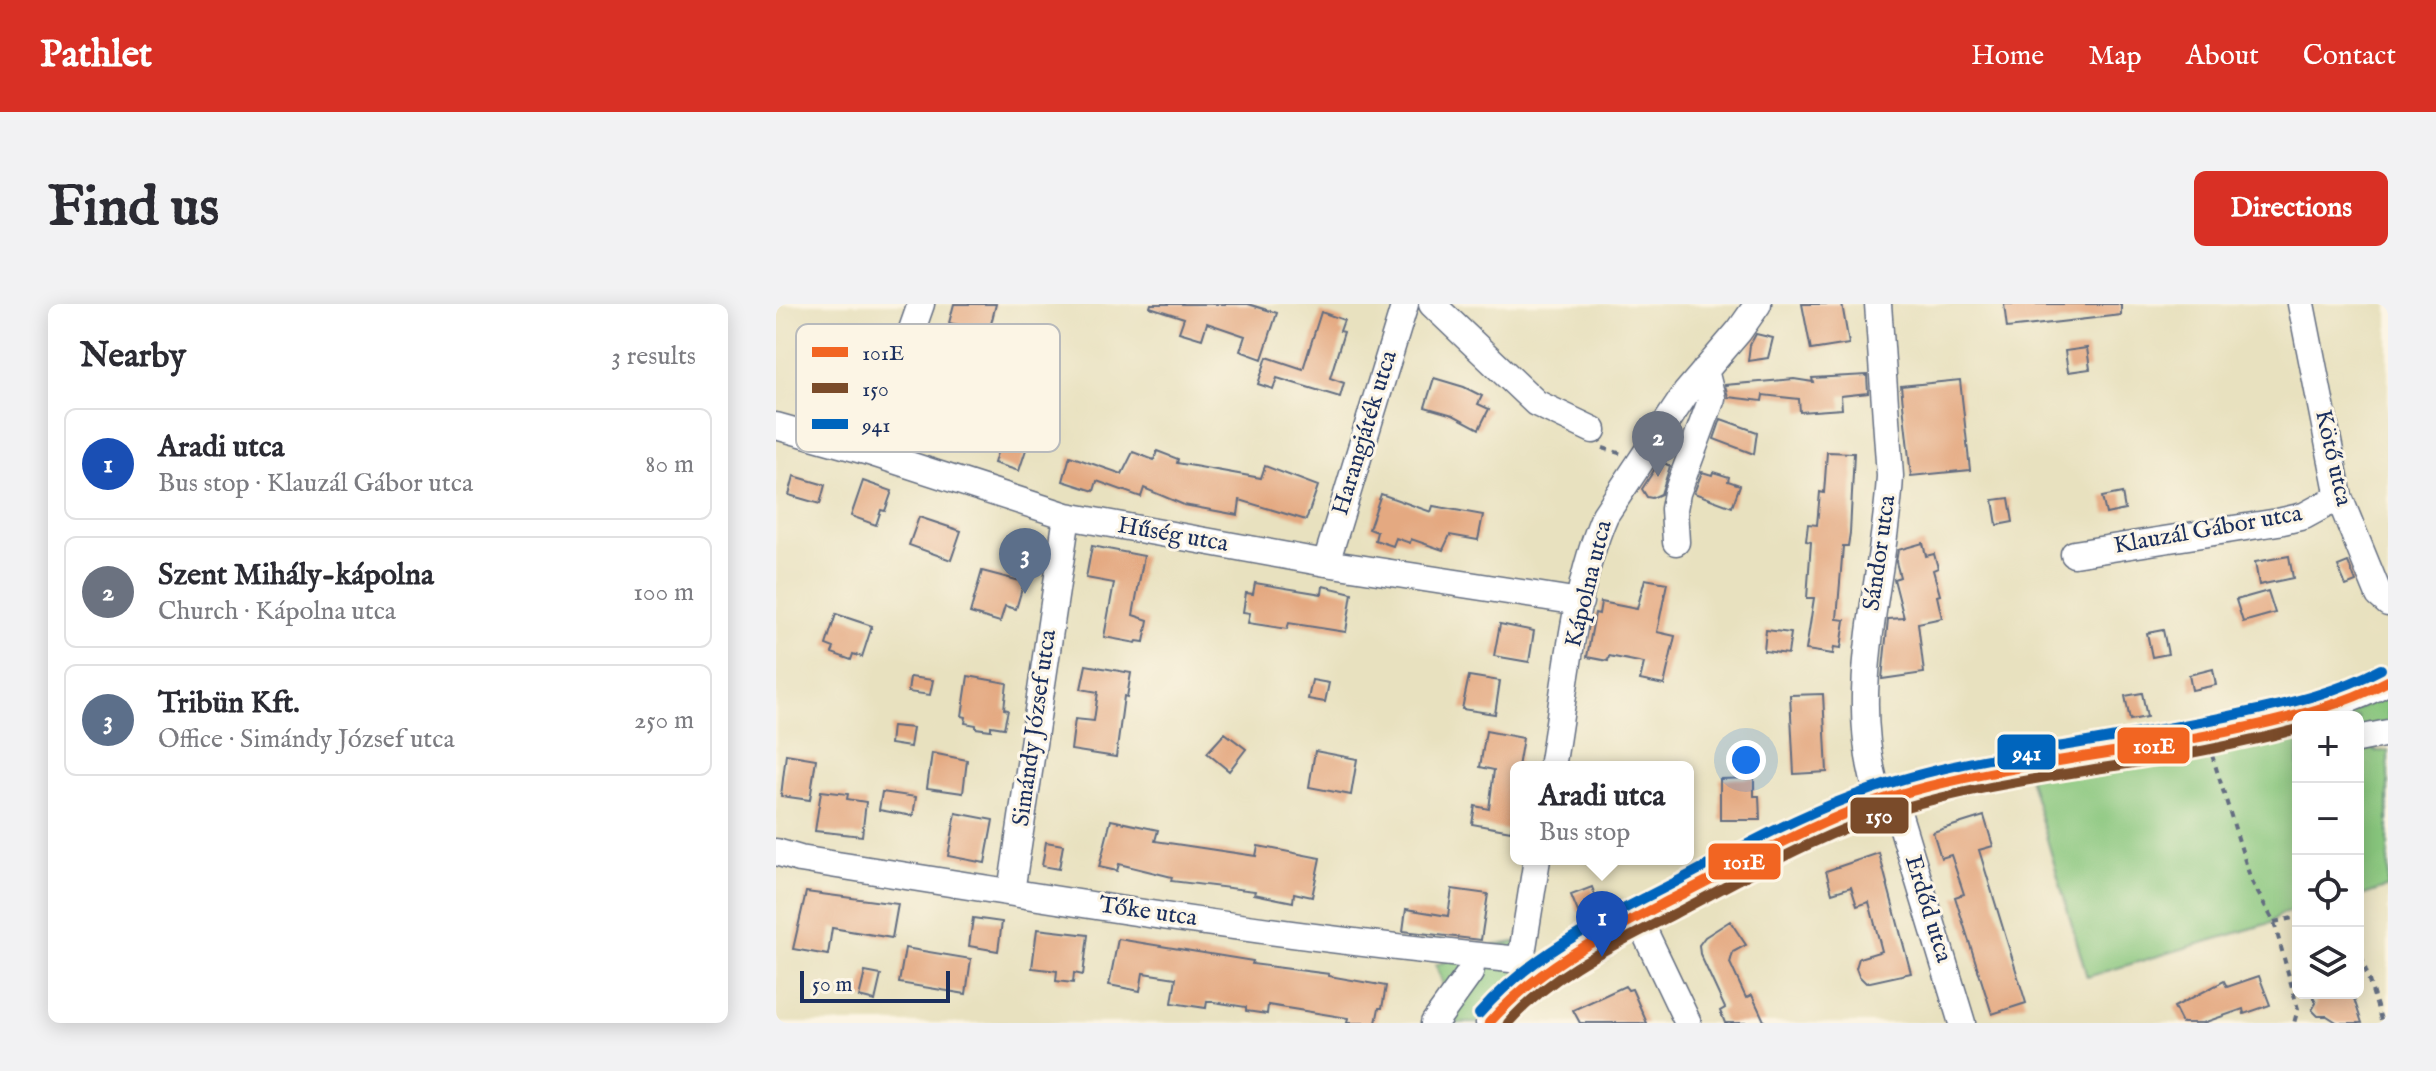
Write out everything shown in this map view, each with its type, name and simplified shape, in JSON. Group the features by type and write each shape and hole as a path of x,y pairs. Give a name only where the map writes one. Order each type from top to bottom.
{"street":[{"path":"914,324 921,304"},
{"name":"Harangjáték utca","path":"1326,563 1405,304"},
{"path":"1432,304 1536,403 1593,430"},
{"name":"Kápolna utca","path":"1553,761 1580,602 1597,534 1605,515 1662,426 1758,304"},
{"name":"Sándor utca","path":"1878,304 1890,476 1871,620 1865,740 1869,768 1886,798"},
{"name":"Kötő utca","path":"2301,304 2339,497 2379,595 2388,603"},
{"path":"1676,542 1674,509 1677,493 1712,398 1705,370"},
{"name":"Hűség utca","path":"776,426 796,432"},
{"name":"Hűség utca","path":"869,452 1067,516 1326,563 1580,602"},
{"name":"Klauzál Gábor utca","path":"2074,554 2278,522 2304,516 2339,497"},
{"name":"Simándy József utca","path":"1011,892 1067,516"},
{"path":"1489,1023 1529,969 1583,948 1813,827 1886,798 1959,780 2209,737 2333,707 2369,693 2388,681"},
{"path":"2364,738 2388,733"},
{"name":"Erdőd utca","path":"1886,798 1962,1023"},
{"name":"Tőke utca","path":"776,852 800,859 1011,892 1401,949 1473,956 1529,969"},
{"path":"1529,969 1537,865"},
{"path":"1638,918 1688,1023"},
{"path":"1434,1023 1470,973 1473,956"}],"path":[{"path":"2209,737 2222,790 2251,880 2274,922 2298,1009 2294,1023"},
{"path":"2274,922 2292,918"},
{"path":"2364,964 2382,1023"}],"green space":[{"path":"2388,695 2388,725 2364,731 2364,711 2354,711"},
{"path":"2292,732 2292,911 2281,914 2270,923 2087,977 2029,777 2227,746"},
{"path":"2364,745 2376,751 2388,751 2388,887 2364,895"},
{"path":"1515,942 1517,974 1484,1023 1444,1023 1452,1009 1436,965 1480,948"}],"building":[{"path":"954,304 996,304 991,324 949,323"},
{"path":"1151,304 1248,304 1277,313 1262,359 1240,351 1245,336 1207,323 1202,339 1179,332 1184,318 1150,307"},
{"path":"1802,304 1842,304 1849,344 1811,350"},
{"path":"2004,304 2121,304 2121,315 2007,328"},
{"path":"1321,312 1344,320 1340,331 1344,332 1330,378 1344,383 1340,397 1277,378 1273,389 1258,384 1267,357 1303,369"},
{"path":"1756,334 1773,338 1768,358 1748,361 1750,345"},
{"path":"2087,348 2090,369 2068,372 2065,351"},
{"path":"1867,375 1868,393 1841,396 1842,409 1800,412 1799,399 1763,395 1762,401 1728,397 1725,385 1794,379 1813,382 1812,378"},
{"path":"1434,378 1482,396 1478,404 1489,409 1479,429 1453,415 1425,407"},
{"path":"1960,380 1970,470 1911,476 1901,386"},
{"path":"1721,419 1757,432 1754,454 1714,439"},
{"path":"1157,451 1178,459 1177,463 1261,478 1265,466 1318,486 1306,520 1240,500 1238,515 1184,505 1144,488 1141,497 1097,481 1094,491 1063,481 1070,456 1122,474 1133,452 1154,460"},
{"path":"997,452 1025,452 1019,471 994,463"},
{"path":"1827,452 1854,453 1850,533 1848,546 1843,546 1837,619 1845,620 1841,648 1834,647 1833,654 1806,650 1814,598 1807,598 1811,542 1806,541 1808,524 1817,525 1820,492 1824,493"},
{"path":"1660,461 1670,466 1661,494 1647,497 1642,489"},
{"path":"1702,472 1729,477 1728,481 1740,485 1732,507 1694,493"},
{"path":"794,476 825,485 820,504 789,495"},
{"path":"863,481 892,491 876,525 851,516"},
{"path":"2122,493 2125,510 2106,514 2102,497"},
{"path":"1381,494 1431,512 1433,506 1483,515 1478,540 1450,535 1443,550 1411,539 1410,543 1396,538 1393,546 1375,540 1377,532 1369,529"},
{"path":"2009,498 2013,522 1997,525 1993,500"},
{"path":"919,517 961,531 951,560 909,545"},
{"path":"1923,543 1926,556 1934,554 1938,568 1933,570 1942,618 1918,623 1924,673 1882,679 1888,619 1904,618 1894,579 1900,577 1896,562 1898,550"},
{"path":"1092,546 1144,556 1133,615 1148,620 1144,642 1104,637 1114,583 1086,578"},
{"path":"2289,556 2293,578 2259,585 2255,562"},
{"path":"2348,562 2356,582 2346,586 2338,566"},
{"path":"982,571 1024,582 1016,609 1005,606 1000,622 970,613"},
{"path":"1645,579 1667,583 1657,632 1675,636 1664,685 1640,680 1644,663 1609,656 1608,661 1587,657 1595,613 1599,614 1601,602 1637,609"},
{"path":"1255,583 1322,594 1323,586 1352,593 1346,632 1289,623 1287,629 1248,623 1250,613 1243,612 1246,593 1253,594"},
{"path":"2268,591 2275,613 2243,622 2236,600"},
{"path":"836,614 872,626 862,657 853,654 851,660 832,653 834,648 826,645"},
{"path":"1500,624 1534,631 1529,662 1494,656"},
{"path":"1766,630 1791,633 1788,654 1764,651"},
{"path":"2163,630 2168,654 2152,657 2147,633"},
{"path":"1086,665 1131,673 1127,697 1124,696 1116,757 1071,750 1075,719 1094,721 1098,692 1081,689"},
{"path":"2213,669 2216,685 2192,690 2189,675"},
{"path":"968,676 1007,683 1004,709 1008,710 1004,728 991,726 991,730 965,723 966,717 962,716"},
{"path":"1469,676 1500,681 1495,714 1462,709"},
{"path":"910,677 933,680 930,695 908,692"},
{"path":"1312,680 1329,683 1325,702 1308,699"},
{"path":"2142,693 2147,717 2130,720 2125,696"},
{"path":"1823,694 1827,772 1794,774 1790,695"},
{"path":"892,726 913,728 910,747 890,744"},
{"path":"1486,731 1523,738 1519,761 1510,761 1510,831 1472,824 1475,806 1489,809 1494,770 1480,767"},
{"path":"1225,733 1246,749 1229,771 1207,753"},
{"path":"1315,751 1357,759 1351,795 1309,787"},
{"path":"932,753 967,760 963,793 927,788"},
{"path":"786,754 816,759 810,800 781,796"},
{"path":"1754,778 1754,796 1759,796 1760,820 1720,820 1720,779"},
{"path":"821,791 848,794 847,799 866,802 862,836 815,831"},
{"path":"882,792 916,797 913,816 879,810"},
{"path":"956,813 993,820 985,863 948,856"},
{"path":"1984,816 1993,846 1979,850 2026,1003 1992,1014 1955,897 1964,894 1951,855 1941,858 1933,832"},
{"path":"1111,820 1158,830 1155,841 1256,856 1258,846 1320,858 1312,897 1294,893 1293,902 1254,894 1255,891 1171,881 1172,877 1119,864 1117,871 1099,867"},
{"path":"1046,842 1063,845 1059,869 1042,866"},
{"path":"1879,853 1911,973 1866,983 1856,968 1859,958 1882,951 1869,902 1857,906 1851,887 1832,893 1826,871"},
{"path":"1592,887 1599,905 1578,912 1571,895"},
{"path":"1452,889 1488,894 1481,940 1403,931 1406,909 1448,916"},
{"path":"806,892 898,904 892,938 832,928 828,955 793,949"},
{"path":"973,918 1002,922 998,951 969,946"},
{"path":"1730,921 1746,945 1733,952 1730,963 1746,998 1752,995 1765,1023 1725,1023 1720,1011 1725,1008 1700,954 1699,945 1705,937"},
{"path":"1037,929 1088,935 1083,975 1074,973 1073,983 1056,981 1057,971 1032,968"},
{"path":"1118,939 1386,986 1382,1008 1379,1008 1376,1023 1347,1023 1348,1018 1268,1005 1267,1014 1207,1001 1206,1008 1172,1003 1176,978 1143,973 1140,991 1109,985"},
{"path":"905,948 971,959 966,994 899,983"},
{"path":"865,972 881,975 875,1001 859,997"},
{"path":"2259,976 2270,1005 2244,1014 2243,1009 2203,1023 2182,1023 2174,1007 2224,981 2227,987"},
{"path":"1625,986 1628,990 1632,989 1647,1023 1580,1023 1573,1010"},
{"path":"2314,999 2354,999 2362,1023 2338,1023 2327,1016 2318,1016 2312,1010 2316,1003"}],"transit line":[{"name":"941","path":"1479,1014 1520,974 1591,926 1759,838 1853,796 1971,762 2186,725 2279,705 2331,690 2381,669"},
{"name":"101E","path":"1489,1023 1530,984 1599,938 1765,851 1859,808 1973,776 2244,728 2336,704 2388,681"},
{"name":"150","path":"1508,1023 1544,989 1608,948 1784,856 1870,819 1974,790 2200,751 2292,730"}],"place":[{"name":"Szent Mihály-kápolna","path":"1658,477"},
{"name":"Tribün Kft.","path":"1025,594"},
{"name":"Aradi utca","path":"1602,957"}]}
